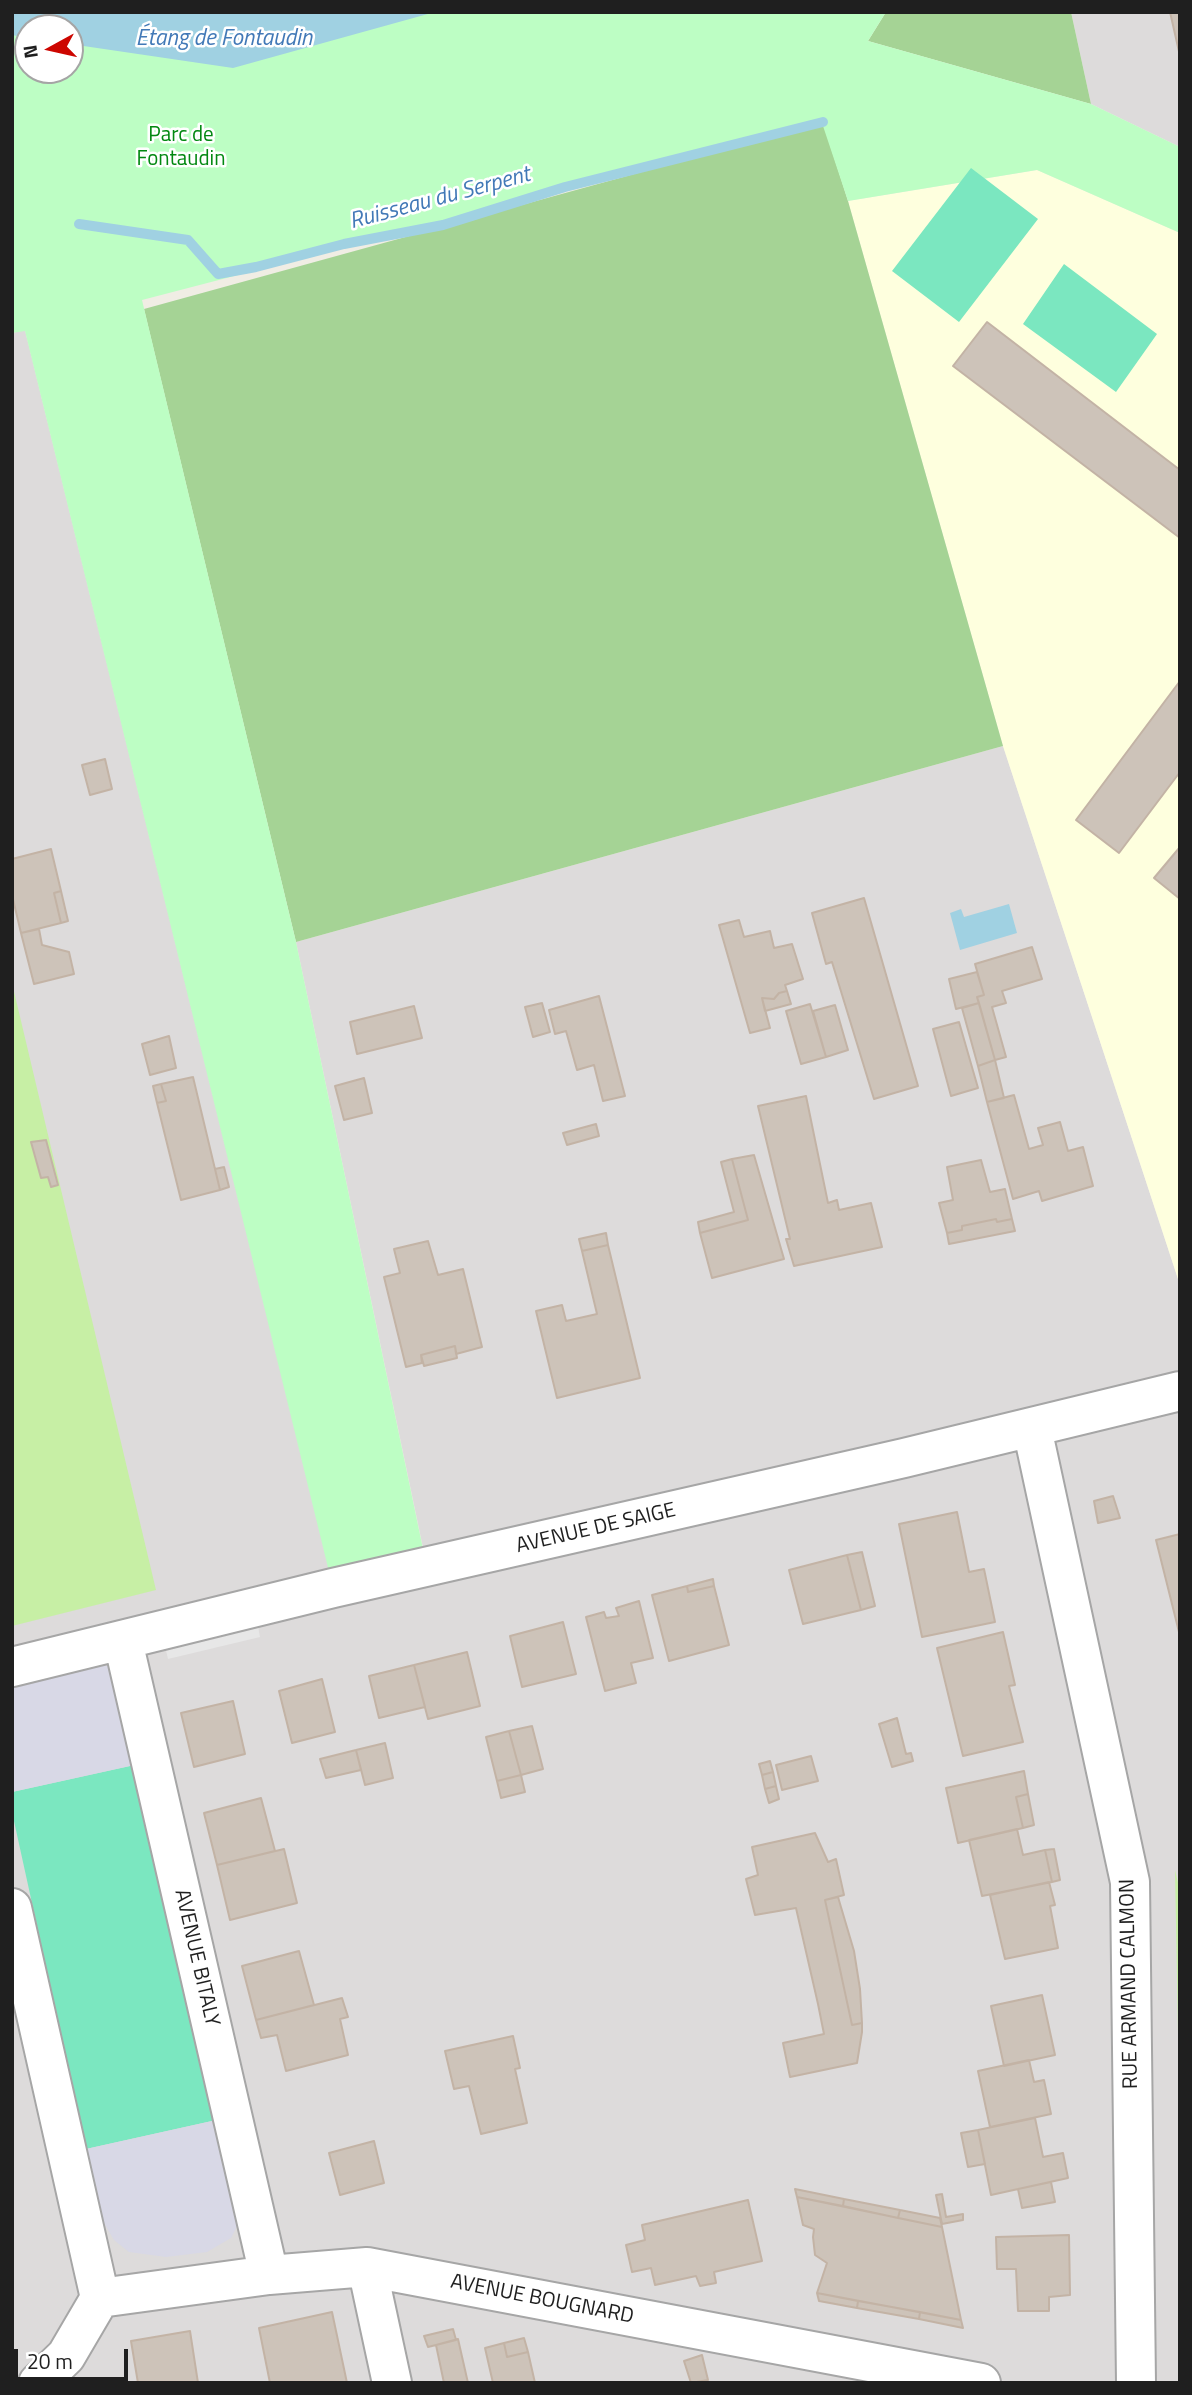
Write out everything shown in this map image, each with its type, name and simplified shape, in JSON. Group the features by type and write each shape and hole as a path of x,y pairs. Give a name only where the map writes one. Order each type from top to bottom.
{"street":[{"name":"AVENUE DE SAIGE","path":"12,1667 334,1588 1032,1428 1180,1391"},
{"name":"RUE ARMAND CALMON","path":"1032,1428 1130,1882 1136,2383"},
{"name":"AVENUE BITALY","path":"123,1641 269,2275"},
{"path":"12,1909 100,2298 66,2356 38,2383"},
{"name":"AVENUE BOUGNARD","path":"100,2298 269,2275 367,2267 981,2383"},
{"path":"367,2267 393,2383"}],"shaded area":[{"path":"1071,12 1180,12 1180,147 1091,104"},
{"path":"1037,170 1180,233 1180,1285 1003,746 848,201"},
{"path":"25,330 334,1588 427,1567 296,942 1003,746 1180,1285 1180,2383 12,2383 12,333"},
{"path":"258,1626 260,1637 168,1659 165,1646"},
{"path":"84,1664 108,1666 112,1672 139,1764 12,1792 12,1683"},
{"path":"221,2119 239,2222 231,2238 207,2252 166,2257 129,2252 114,2240 104,2223 86,2149"}],"green space":[{"name":"Parc de Fontaudin","path":"12,12 886,12 868,41 1091,104 1180,147 1180,233 1037,170 848,201 822,123 142,300 296,942 427,1568 333,1588 25,331 12,333"},
{"path":"886,12 1071,12 1091,104 868,41"},
{"path":"823,122 848,201 1003,746 296,942 144,309"},
{"path":"971,168 1038,219 959,322 892,271"},
{"path":"1064,264 1157,334 1116,392 1023,324"},
{"path":"12,983 156,1590 12,1626"},
{"path":"139,1764 221,2119 86,2149 12,1812 12,1792"},
{"path":"1175,1870 1180,1891 1180,2142"}],"water":[{"name":"Étang de Fontaudin","path":"12,12 435,12 233,68 84,46 84,14 14,14 12,35"},
{"path":"1009,904 1017,933 960,950 950,913 961,909 964,917"}],"building":[{"path":"1170,12 1180,12 1180,56"},
{"path":"987,322 1180,470 1180,538 953,366"},
{"path":"1180,681 1180,772 1119,853 1076,820"},
{"path":"105,759 112,789 90,795 82,765"},
{"path":"1180,847 1180,899 1154,878"},
{"path":"51,849 61,891 54,893 61,923 21,933 12,895 12,859"},
{"path":"61,891 68,921 61,923 54,893"},
{"path":"864,898 918,1086 874,1099 832,962 826,964 812,913"},
{"path":"739,920 744,937 770,931 774,948 792,944 803,979 785,985 787,991 779,993 774,999 762,998 770,1028 750,1033 719,925"},
{"path":"39,929 42,945 69,952 74,974 34,984 21,933"},
{"path":"1032,947 1042,979 1002,991 1006,1003 992,1007 1006,1057 995,1060 977,997 984,995 975,964"},
{"path":"977,972 984,995 977,997 979,1003 956,1009 949,979"},
{"path":"787,991 791,1004 765,1011 762,998 774,999 779,993"},
{"path":"599,996 625,1096 603,1101 594,1065 577,1070 566,1031 555,1034 549,1010"},
{"path":"542,1003 550,1032 533,1037 525,1007"},
{"path":"979,1003 995,1060 978,1066 962,1008"},
{"path":"810,1004 826,1057 801,1064 786,1011"},
{"path":"835,1005 848,1050 826,1057 813,1011"},
{"path":"414,1006 422,1038 357,1054 350,1022"},
{"path":"959,1022 978,1088 951,1096 933,1029"},
{"path":"169,1036 176,1068 150,1075 142,1044"},
{"path":"995,1060 1004,1098 987,1102 978,1066"},
{"path":"193,1077 220,1190 181,1200 157,1103 166,1101 161,1084"},
{"path":"364,1078 372,1113 344,1120 335,1086"},
{"path":"161,1084 166,1101 157,1103 153,1086"},
{"path":"1014,1095 1029,1149 1043,1145 1038,1128 1060,1122 1068,1151 1083,1147 1093,1186 1042,1201 1039,1191 1013,1199 987,1102"},
{"path":"806,1096 828,1203 837,1200 839,1210 871,1203 882,1247 794,1266 758,1106"},
{"path":"596,1124 599,1136 567,1145 563,1133"},
{"path":"46,1140 58,1185 51,1187 48,1177 41,1178 31,1142"},
{"path":"754,1155 784,1259 712,1278 700,1233 748,1220 732,1159"},
{"path":"732,1159 748,1220 700,1233 698,1222 734,1212 721,1162"},
{"path":"981,1160 990,1192 1005,1189 1012,1219 997,1222 996,1219 962,1226 962,1230 947,1233 939,1203 953,1200 947,1167"},
{"path":"224,1167 229,1187 220,1190 215,1169"},
{"path":"996,1219 997,1222 1012,1219 1015,1231 949,1244 947,1233 962,1230 962,1226"},
{"path":"606,1233 608,1245 582,1251 579,1239"},
{"path":"428,1241 438,1275 463,1269 482,1347 456,1354 455,1346 421,1355 422,1363 406,1367 384,1277 400,1273 394,1249"},
{"path":"608,1245 640,1378 557,1398 536,1311 562,1305 566,1321 597,1314 582,1251"},
{"path":"455,1346 457,1358 424,1366 421,1355"},
{"path":"1113,1496 1120,1518 1098,1523 1094,1501"},
{"path":"957,1512 969,1572 984,1569 995,1622 922,1637 899,1524"},
{"path":"1180,1534 1180,1636 1156,1540"},
{"path":"862,1552 875,1606 861,1610 847,1555"},
{"path":"847,1555 861,1610 803,1624 789,1570"},
{"path":"713,1579 714,1586 688,1592 687,1586"},
{"path":"687,1586 688,1592 714,1586 729,1645 669,1661 652,1595"},
{"path":"639,1601 653,1658 631,1663 636,1683 605,1691 586,1617 604,1612 606,1618 619,1616 616,1608"},
{"path":"563,1622 576,1674 522,1687 510,1636"},
{"path":"1003,1632 1015,1685 1009,1686 1023,1742 963,1756 937,1648"},
{"path":"467,1652 480,1706 428,1719 414,1665"},
{"path":"414,1665 425,1707 379,1718 369,1676"},
{"path":"322,1679 335,1732 292,1743 279,1691"},
{"path":"233,1701 245,1754 194,1767 181,1713"},
{"path":"897,1718 906,1754 911,1753 913,1761 892,1767 879,1724"},
{"path":"532,1726 543,1769 521,1775 509,1731"},
{"path":"509,1731 521,1775 497,1781 486,1737"},
{"path":"385,1743 393,1778 365,1785 356,1750"},
{"path":"356,1750 361,1770 326,1778 320,1759"},
{"path":"811,1756 818,1781 782,1790 776,1765"},
{"path":"770,1761 773,1772 762,1775 759,1764"},
{"path":"1024,1771 1028,1794 1016,1797 1023,1828 958,1843 946,1788"},
{"path":"773,1772 776,1786 765,1789 762,1775"},
{"path":"521,1775 525,1792 501,1798 497,1781"},
{"path":"776,1786 779,1799 769,1803 765,1789"},
{"path":"1028,1794 1034,1825 1023,1828 1016,1797"},
{"path":"261,1798 275,1851 217,1865 204,1813"},
{"path":"1017,1829 1023,1855 1045,1850 1052,1882 982,1896 969,1840"},
{"path":"815,1833 828,1862 836,1859 844,1895 825,1900 852,2025 862,2023 862,2032 857,2063 790,2077 783,2043 824,2034 818,2004 796,1908 755,1915 746,1879 758,1875 752,1847"},
{"path":"284,1849 297,1903 230,1920 217,1865"},
{"path":"1054,1849 1060,1880 1052,1882 1045,1850"},
{"path":"1049,1882 1055,1905 1050,1906 1058,1948 1005,1959 990,1895"},
{"path":"838,1897 854,1951 860,1989 862,2023 852,2025 825,1900"},
{"path":"299,1951 314,2005 256,2020 242,1966"},
{"path":"1042,1995 1055,2055 1004,2066 991,2006"},
{"path":"342,1998 348,2017 340,2019 348,2055 286,2071 277,2035 261,2038 256,2020"},
{"path":"513,2036 520,2068 515,2069 527,2123 481,2134 469,2086 454,2089 445,2051"},
{"path":"1029,2060 1034,2082 1044,2080 1051,2114 990,2127 978,2071"},
{"path":"1035,2118 1043,2157 1063,2153 1068,2178 991,2195 978,2130"},
{"path":"978,2130 985,2164 968,2167 961,2133"},
{"path":"374,2141 384,2183 340,2195 329,2153"},
{"path":"1051,2182 1055,2202 1022,2208 1018,2189"},
{"path":"795,2189 844,2199 843,2206 797,2197"},
{"path":"942,2194 946,2217 963,2214 963,2220 942,2224 936,2195"},
{"path":"797,2197 942,2227 961,2320 817,2293 827,2263 815,2255 814,2229 803,2225"},
{"path":"844,2199 900,2210 898,2218 843,2206"},
{"path":"748,2200 762,2261 714,2272 716,2283 700,2286 696,2276 655,2285 651,2268 632,2272 626,2245 645,2240 642,2225"},
{"path":"900,2210 940,2218 942,2227 898,2218"},
{"path":"1069,2235 1070,2295 1049,2297 1049,2311 1018,2311 1016,2269 997,2269 996,2237"},
{"path":"817,2293 858,2301 857,2308 819,2301"},
{"path":"858,2301 920,2312 919,2319 857,2308"},
{"path":"332,2312 347,2383 270,2383 259,2328"},
{"path":"920,2312 961,2320 963,2328 919,2319"},
{"path":"453,2329 456,2340 428,2347 424,2336"},
{"path":"190,2331 198,2383 138,2383 131,2341"},
{"path":"524,2338 528,2352 507,2357 504,2343"},
{"path":"458,2339 468,2383 444,2383 436,2345"},
{"path":"504,2343 507,2357 528,2352 535,2383 493,2383 485,2348"},
{"path":"702,2355 708,2380 691,2383 684,2361"}],"waterway":[{"name":"Ruisseau du Serpent","path":"79,224 188,240 218,274 344,244 443,225 565,187 823,122"}]}
